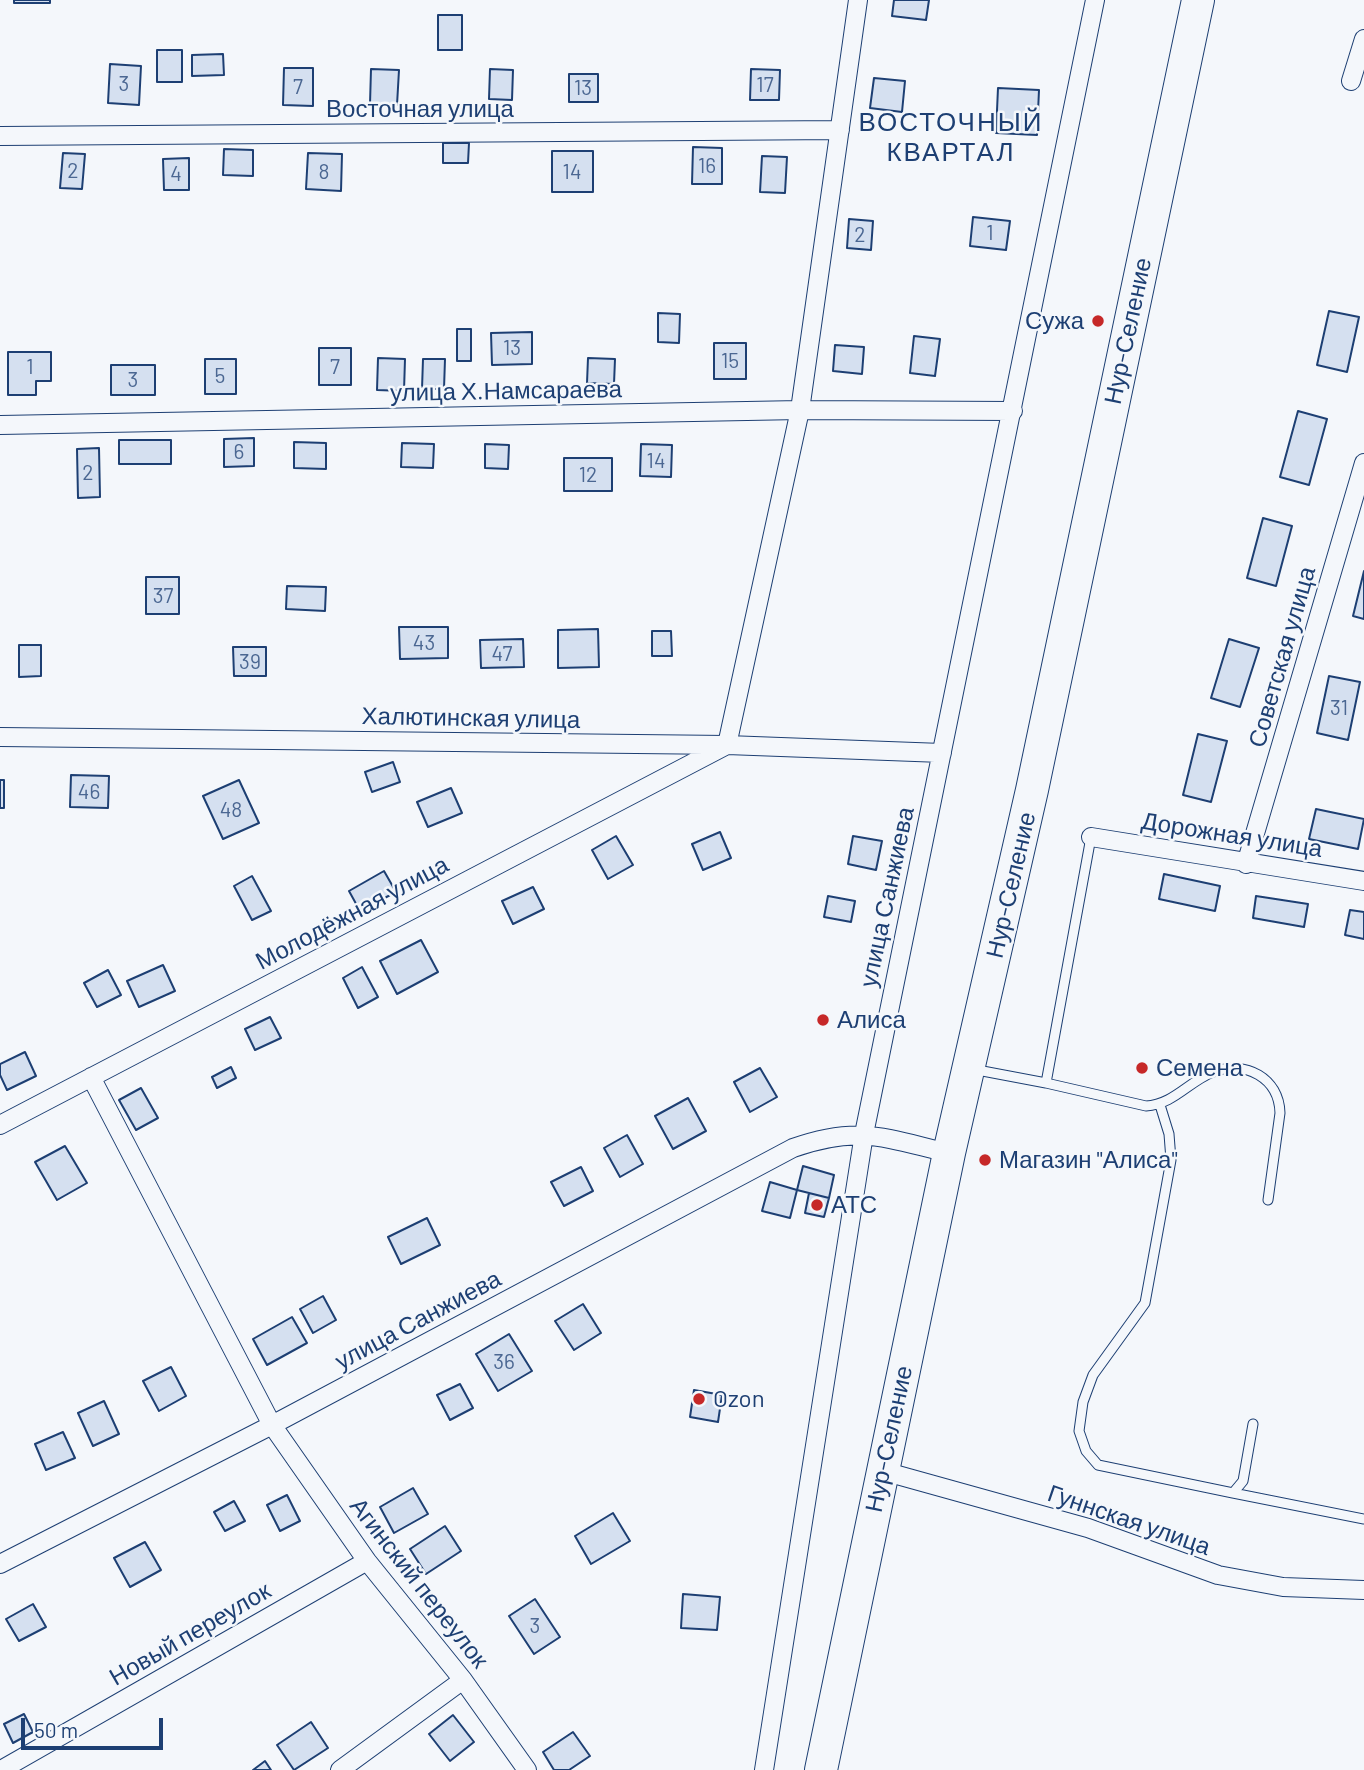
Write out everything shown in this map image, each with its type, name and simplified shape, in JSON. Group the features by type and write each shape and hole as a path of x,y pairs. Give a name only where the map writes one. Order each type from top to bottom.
{"highway":[{"name":"Нур-Селение","path":"821,1770 949,1153 1032,790 1198,0"}],"street":[{"path":"727,745 800,410 858,0"},
{"name":"улица Санжиева","path":"764,1770 864,1134 1095,0"},
{"path":"1351,80 1364,39"},
{"name":"Восточная улица","path":"0,136 840,130"},
{"name":"улица Х.Намсараева","path":"0,425 800,410 1013,411"},
{"name":"Советская улица","path":"1246,864 1364,463"},
{"name":"Халютинская улица","path":"0,737 727,745 942,753"},
{"name":"Молодёжная улица","path":"0,1125 727,745"},
{"name":"Дорожная улица","path":"1091,837 1364,881"},
{"name":"Агинский переулок","path":"91,1077 272,1425 367,1561 463,1680 527,1770"},
{"name":"улица Санжиева","path":"0,1564 272,1425 793,1148 827,1136 864,1134 949,1153"},
{"name":"Гуннская улица","path":"883,1471 1087,1528 1218,1575 1283,1587 1364,1590"},
{"name":"Новый переулок","path":"1,1770 367,1561"},
{"path":"340,1770 463,1680"}],"lane":[{"path":"1046,1083 1091,837"},
{"path":"970,1069 1146,1106 1160,1105 1214,1072 1247,1070 1263,1076 1272,1086 1280,1106 1268,1200"},
{"path":"1160,1105 1169,1134 1171,1160 1145,1303 1093,1375 1083,1402 1079,1431 1086,1451 1098,1465 1364,1519"},
{"path":"1233,1493 1244,1481 1253,1424"}],"building":[{"path":"14,0 50,0 50,3 14,3"},
{"path":"894,0 929,0 926,20 892,16"},
{"path":"438,15 462,15 462,50 438,50"},
{"path":"157,50 182,50 182,82 157,82"},
{"path":"223,54 224,75 192,76 192,55"},
{"path":"110,64 141,66 139,105 108,103"},
{"path":"284,68 313,68 313,106 283,105"},
{"path":"371,69 399,70 397,105 370,104"},
{"path":"490,69 513,70 512,100 489,99"},
{"path":"751,69 780,70 779,100 750,100"},
{"path":"569,74 598,74 598,102 569,102"},
{"path":"874,78 905,81 902,112 870,108"},
{"path":"998,88 1039,90 1037,135 996,133"},
{"path":"443,143 469,143 468,163 443,163"},
{"path":"693,147 722,148 722,184 692,184"},
{"path":"224,149 253,150 253,176 223,175"},
{"path":"552,151 593,151 593,192 552,192"},
{"path":"63,153 85,154 82,189 60,188"},
{"path":"308,153 342,154 341,191 306,189"},
{"path":"762,156 787,157 785,193 760,192"},
{"path":"189,158 189,190 164,190 163,159"},
{"path":"973,217 1010,221 1006,250 970,246"},
{"path":"849,219 873,221 871,250 847,248"},
{"path":"1329,311 1359,317 1347,372 1317,365"},
{"path":"658,313 680,314 679,343 658,342"},
{"path":"457,329 471,329 471,361 457,361"},
{"path":"532,332 532,364 492,365 491,333"},
{"path":"914,336 940,339 935,376 910,373"},
{"path":"714,343 746,343 746,379 714,379"},
{"path":"835,345 864,347 862,374 833,371"},
{"path":"319,348 351,348 351,385 319,385"},
{"path":"8,352 51,352 51,381 36,381 36,395 8,395"},
{"path":"378,358 405,359 404,391 377,390"},
{"path":"588,358 615,359 614,384 587,383"},
{"path":"205,359 236,359 236,394 205,394"},
{"path":"423,359 445,359 444,389 422,389"},
{"path":"111,365 155,365 155,395 111,395"},
{"path":"1298,411 1327,419 1309,485 1280,477"},
{"path":"254,438 254,466 224,467 224,439"},
{"path":"119,440 171,440 171,464 119,464"},
{"path":"294,442 326,443 326,469 294,468"},
{"path":"402,443 434,444 433,468 401,467"},
{"path":"485,444 509,445 508,469 485,468"},
{"path":"641,444 672,445 671,477 640,476"},
{"path":"99,448 100,497 78,498 77,449"},
{"path":"564,458 612,458 612,491 564,491"},
{"path":"1263,518 1292,526 1276,586 1247,578"},
{"path":"1364,571 1364,619 1353,616"},
{"path":"146,577 179,577 179,614 146,614"},
{"path":"287,586 326,587 325,611 286,609"},
{"path":"399,627 448,627 448,658 400,659"},
{"path":"598,629 599,667 558,668 558,630"},
{"path":"652,631 671,631 672,656 652,656"},
{"path":"523,639 524,667 481,668 480,640"},
{"path":"1229,639 1259,648 1240,707 1211,698"},
{"path":"19,645 41,645 41,676 19,677"},
{"path":"233,647 266,647 266,676 234,676"},
{"path":"1329,676 1360,682 1348,740 1317,733"},
{"path":"1198,734 1227,741 1211,802 1183,795"},
{"path":"393,762 400,782 372,792 365,772"},
{"path":"71,775 109,776 108,808 70,807"},
{"path":"0,780 4,780 4,808 0,808"},
{"path":"239,780 259,823 223,839 203,796"},
{"path":"451,788 462,813 428,827 417,802"},
{"path":"1316,809 1364,819 1358,849 1309,839"},
{"path":"720,832 731,858 703,870 692,844"},
{"path":"616,836 633,865 608,879 592,850"},
{"path":"853,836 882,841 876,870 848,864"},
{"path":"384,871 396,892 360,911 349,891"},
{"path":"1164,874 1220,886 1215,911 1159,899"},
{"path":"252,876 271,911 252,920 234,886"},
{"path":"533,887 544,909 513,924 502,901"},
{"path":"828,896 855,901 851,922 824,917"},
{"path":"1256,896 1308,904 1304,927 1253,918"},
{"path":"1350,910 1364,912 1364,939 1345,935"},
{"path":"421,940 438,972 397,994 380,961"},
{"path":"163,965 175,991 139,1007 127,981"},
{"path":"362,967 378,997 358,1008 343,978"},
{"path":"108,970 121,995 97,1007 84,983"},
{"path":"270,1017 281,1038 255,1050 245,1029"},
{"path":"25,1052 36,1076 7,1090 0,1075 0,1064"},
{"path":"231,1067 236,1078 217,1088 212,1077"},
{"path":"760,1068 777,1097 750,1112 734,1082"},
{"path":"141,1088 158,1118 136,1130 119,1100"},
{"path":"688,1098 706,1131 673,1149 655,1116"},
{"path":"627,1135 643,1164 620,1177 604,1148"},
{"path":"65,1146 87,1183 57,1200 35,1162"},
{"path":"803,1166 834,1175 829,1198 797,1190"},
{"path":"581,1167 593,1191 564,1206 551,1182"},
{"path":"770,1182 797,1190 790,1218 762,1211"},
{"name":"АТС","path":"809,1193 829,1198 824,1217 805,1213"},
{"path":"427,1218 440,1245 401,1264 388,1237"},
{"path":"323,1296 336,1320 313,1333 300,1309"},
{"path":"583,1304 601,1333 574,1350 555,1321"},
{"path":"292,1317 307,1343 267,1365 253,1339"},
{"path":"509,1334 532,1371 498,1391 476,1354"},
{"path":"171,1367 186,1396 159,1411 143,1381"},
{"path":"460,1384 473,1408 450,1420 437,1395"},
{"path":"694,1390 722,1395 718,1422 690,1417"},
{"path":"104,1401 119,1434 93,1446 78,1413"},
{"path":"63,1432 75,1458 46,1470 35,1444"},
{"path":"413,1488 428,1514 394,1533 380,1507"},
{"path":"287,1495 300,1521 280,1531 267,1505"},
{"path":"234,1501 245,1521 225,1531 214,1512"},
{"path":"613,1513 630,1541 591,1564 575,1536"},
{"path":"445,1526 461,1551 426,1574 410,1549"},
{"path":"145,1542 161,1570 130,1587 114,1558"},
{"path":"683,1594 720,1597 717,1630 681,1628"},
{"path":"535,1599 560,1637 534,1654 509,1616"},
{"path":"33,1604 46,1627 19,1641 6,1619"},
{"path":"24,1714 33,1732 13,1743 4,1724"},
{"path":"453,1715 474,1742 450,1761 429,1734"},
{"path":"311,1722 328,1748 294,1770 277,1745"},
{"path":"573,1732 590,1756 569,1770 554,1770 543,1752"},
{"path":"265,1761 271,1770 253,1770"}],"place":[{"name":"Сужа","path":"1098,321"},
{"name":"Алиса","path":"823,1020"},
{"name":"Семена","path":"1142,1068"},
{"name":"Магазин \"Алиса\"","path":"985,1160"},
{"name":"АТС","path":"817,1205"},
{"name":"Ozon","path":"699,1399"}],"district":[{"name":"ВОСТОЧНЫЙ КВАРТАЛ","path":"951,137"}]}
